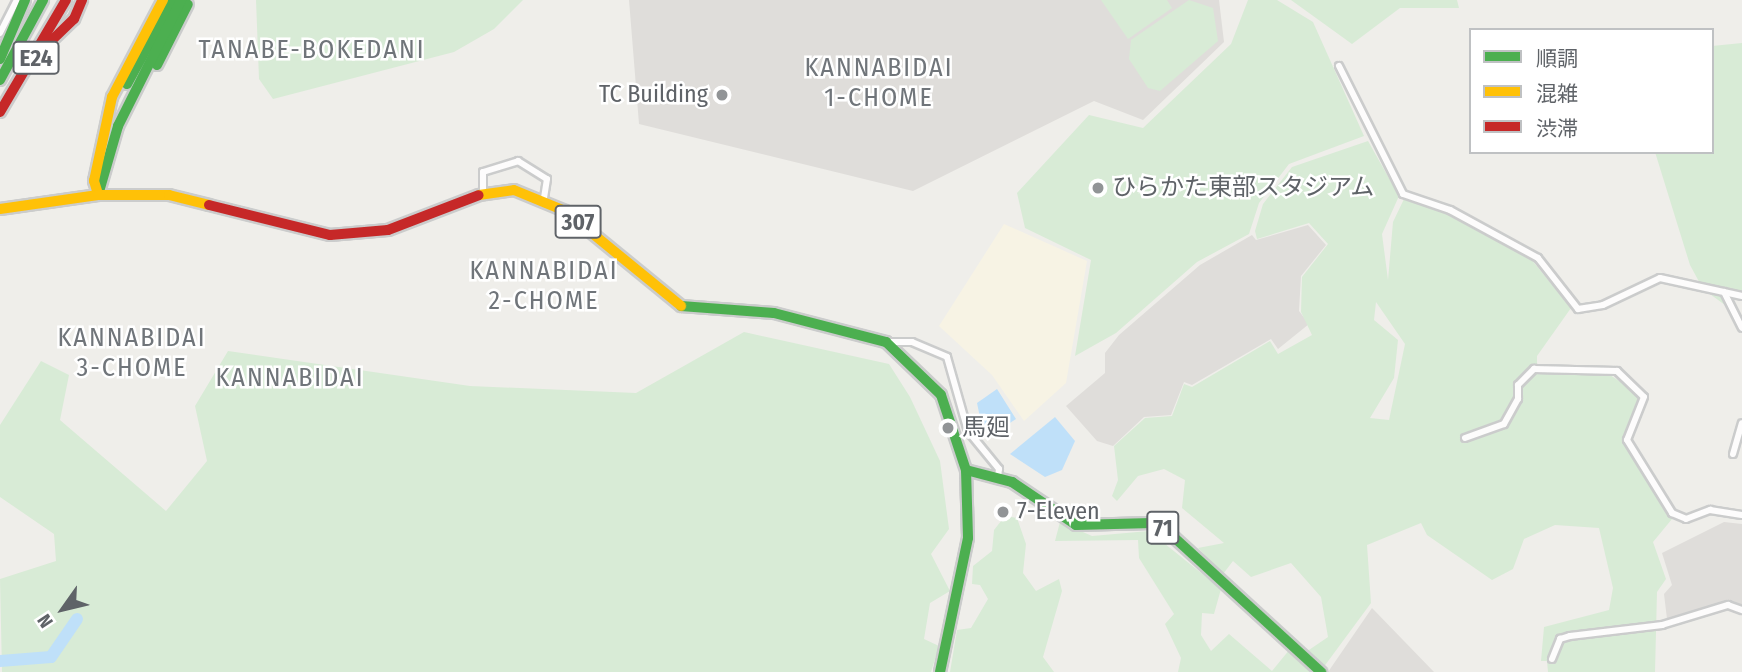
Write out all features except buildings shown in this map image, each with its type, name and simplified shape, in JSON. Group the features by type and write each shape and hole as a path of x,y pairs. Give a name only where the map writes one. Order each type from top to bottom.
{"main road":[{"path":"0,59 25,0"},
{"name":"E24","path":"0,80 43,0"},
{"name":"E24","path":"0,113 39,52 66,0"},
{"path":"39,52 74,19 82,0"},
{"path":"98,195 94,181 112,97 163,0"},
{"path":"106,128 173,0"},
{"path":"98,195 118,126 181,0"},
{"path":"118,126 190,0"},
{"name":"307","path":"0,209 98,195 169,195 330,235 388,230 484,192 514,190 544,198 626,255 675,306 774,313 886,342 941,395 966,470 968,537 940,672"},
{"name":"71","path":"966,470 998,477 1076,525 1152,523 1165,528 1321,672"}],"street":[{"path":"0,33 17,0"},
{"path":"1339,66 1402,194 1450,210 1538,258 1578,309 1603,305 1660,278 1742,296"},
{"path":"484,192 483,172 518,161 547,179 544,198"},
{"path":"1724,292 1742,328"},
{"path":"886,342 912,342 947,357 968,431 999,469 998,477"},
{"path":"1465,438 1504,424 1518,399 1518,385 1534,369 1617,371 1644,397 1627,440 1672,513 1686,519 1710,510 1742,515"},
{"path":"1733,453 1742,423"},
{"path":"1552,659 1560,639 1570,636 1662,625 1728,605 1742,610"}],"shaded area":[{"path":"629,0 1219,0 1224,42 1143,120 1094,101 913,191 639,124"},
{"path":"1004,224 1087,261 1066,383 1024,421 992,375 939,326"},
{"path":"1308,225 1326,245 1301,276 1299,311 1309,324 1278,349 1271,339 1192,385 1184,382 1171,415 1144,417 1113,446 1097,441 1066,406 1105,373 1105,353 1119,335 1200,265 1252,235 1256,240"},
{"path":"1724,522 1742,524 1742,608 1727,604 1667,619 1664,594 1672,585 1662,553"},
{"path":"1372,608 1434,672 1328,672"}],"green space":[{"path":"256,0 523,0 494,29 454,52 273,99 259,79"},
{"path":"1101,0 1167,0 1172,8 1128,39"},
{"path":"1189,0 1213,8 1218,41 1160,91 1148,88 1129,59 1131,40"},
{"path":"1248,0 1277,0 1313,22 1364,136 1289,164 1259,203 1249,234 1197,262 1116,333 1075,356 1091,260 1025,228 1017,193 1089,115 1143,128 1231,44"},
{"path":"1291,0 1457,0 1459,8 1400,8 1352,44"},
{"path":"1742,43 1742,293 1725,305 1703,289 1690,265 1656,154 1714,154 1714,46"},
{"path":"1368,141 1399,196 1382,234 1388,280 1393,222 1404,199 1449,214 1531,259 1571,308 1537,356 1537,372 1610,375 1636,392 1639,404 1624,441 1672,519 1653,542 1666,579 1657,592 1655,672 1548,672 1547,661 1541,661 1544,627 1609,610 1613,588 1599,528 1555,525 1524,539 1513,569 1492,580 1427,535 1421,523 1367,545 1371,603 1323,668 1306,652 1328,637 1321,597 1291,563 1251,577 1233,561 1223,574 1198,548 1224,543 1182,508 1185,480 1164,469 1138,476 1117,501 1112,496 1118,480 1114,446 1145,418 1172,416 1184,384 1192,387 1270,341 1278,354 1312,335 1301,312 1302,277 1328,244 1309,223 1257,239 1255,231 1263,204 1292,167","holes":["1376,302 1405,344 1389,420 1370,418 1394,378 1398,340 1374,320"]},
{"path":"744,332 889,364 910,397 940,461 949,529 931,554 950,591 930,603 924,639 939,646 931,672 2,672 0,579 56,561 54,534 0,497 0,425 41,361 69,375 60,420 166,511 207,461 195,406 228,351 470,386 636,393"},
{"path":"1005,516 1017,518 1026,544 1023,573 1036,591 1059,579 1062,591 1043,657 1054,672 950,672 957,630 971,628 988,599 980,585 972,584 973,566 992,551 994,530"},
{"path":"1060,522 1092,536 1149,531 1221,589 1214,614 1202,613 1201,635 1211,651 1229,634 1272,671 1290,649 1314,672 1178,672 1181,658 1165,624 1174,614 1139,558 1138,540 1055,541"}],"water":[{"path":"997,389 1016,419 993,434 990,429 983,432 977,403"},
{"path":"1055,417 1075,441 1062,470 1045,477 1010,454"}],"waterway":[{"path":"0,661 51,657 77,619"}],"traffic: fast":[{"path":"0,59 25,0"},
{"path":"0,80 43,0"},
{"path":"127,84 173,0"},
{"path":"98,195 118,126 181,0"},
{"path":"157,65 188,4"},
{"path":"681,306 774,313 886,342 941,395 966,470 968,538 940,672"},
{"path":"966,470 1012,482 1076,525 1152,523 1165,529 1321,672"}],"traffic: slow":[{"path":"98,194 94,181 112,97 163,0"},
{"path":"479,195 514,190 565,211 681,306"},
{"path":"0,209 98,195 169,195 209,205"}],"traffic: jam":[{"path":"0,112 66,0"},
{"path":"49,43 74,19 82,0"},
{"path":"209,205 330,235 388,230 479,195"}],"place":[{"name":"TC Building","path":"722,95"},
{"name":"ひらかた東部スタジアム","path":"1098,188"},
{"name":"馬廻","path":"948,428"},
{"name":"7-Eleven","path":"1003,512"}],"district":[{"name":"TANABE-BOKEDANI","path":"312,50"},
{"name":"KANNABIDAI 1-CHOME","path":"879,83"},
{"name":"KANNABIDAI 2-CHOME","path":"544,286"},
{"name":"KANNABIDAI 3-CHOME","path":"132,353"},
{"name":"KANNABIDAI","path":"290,378"}]}
